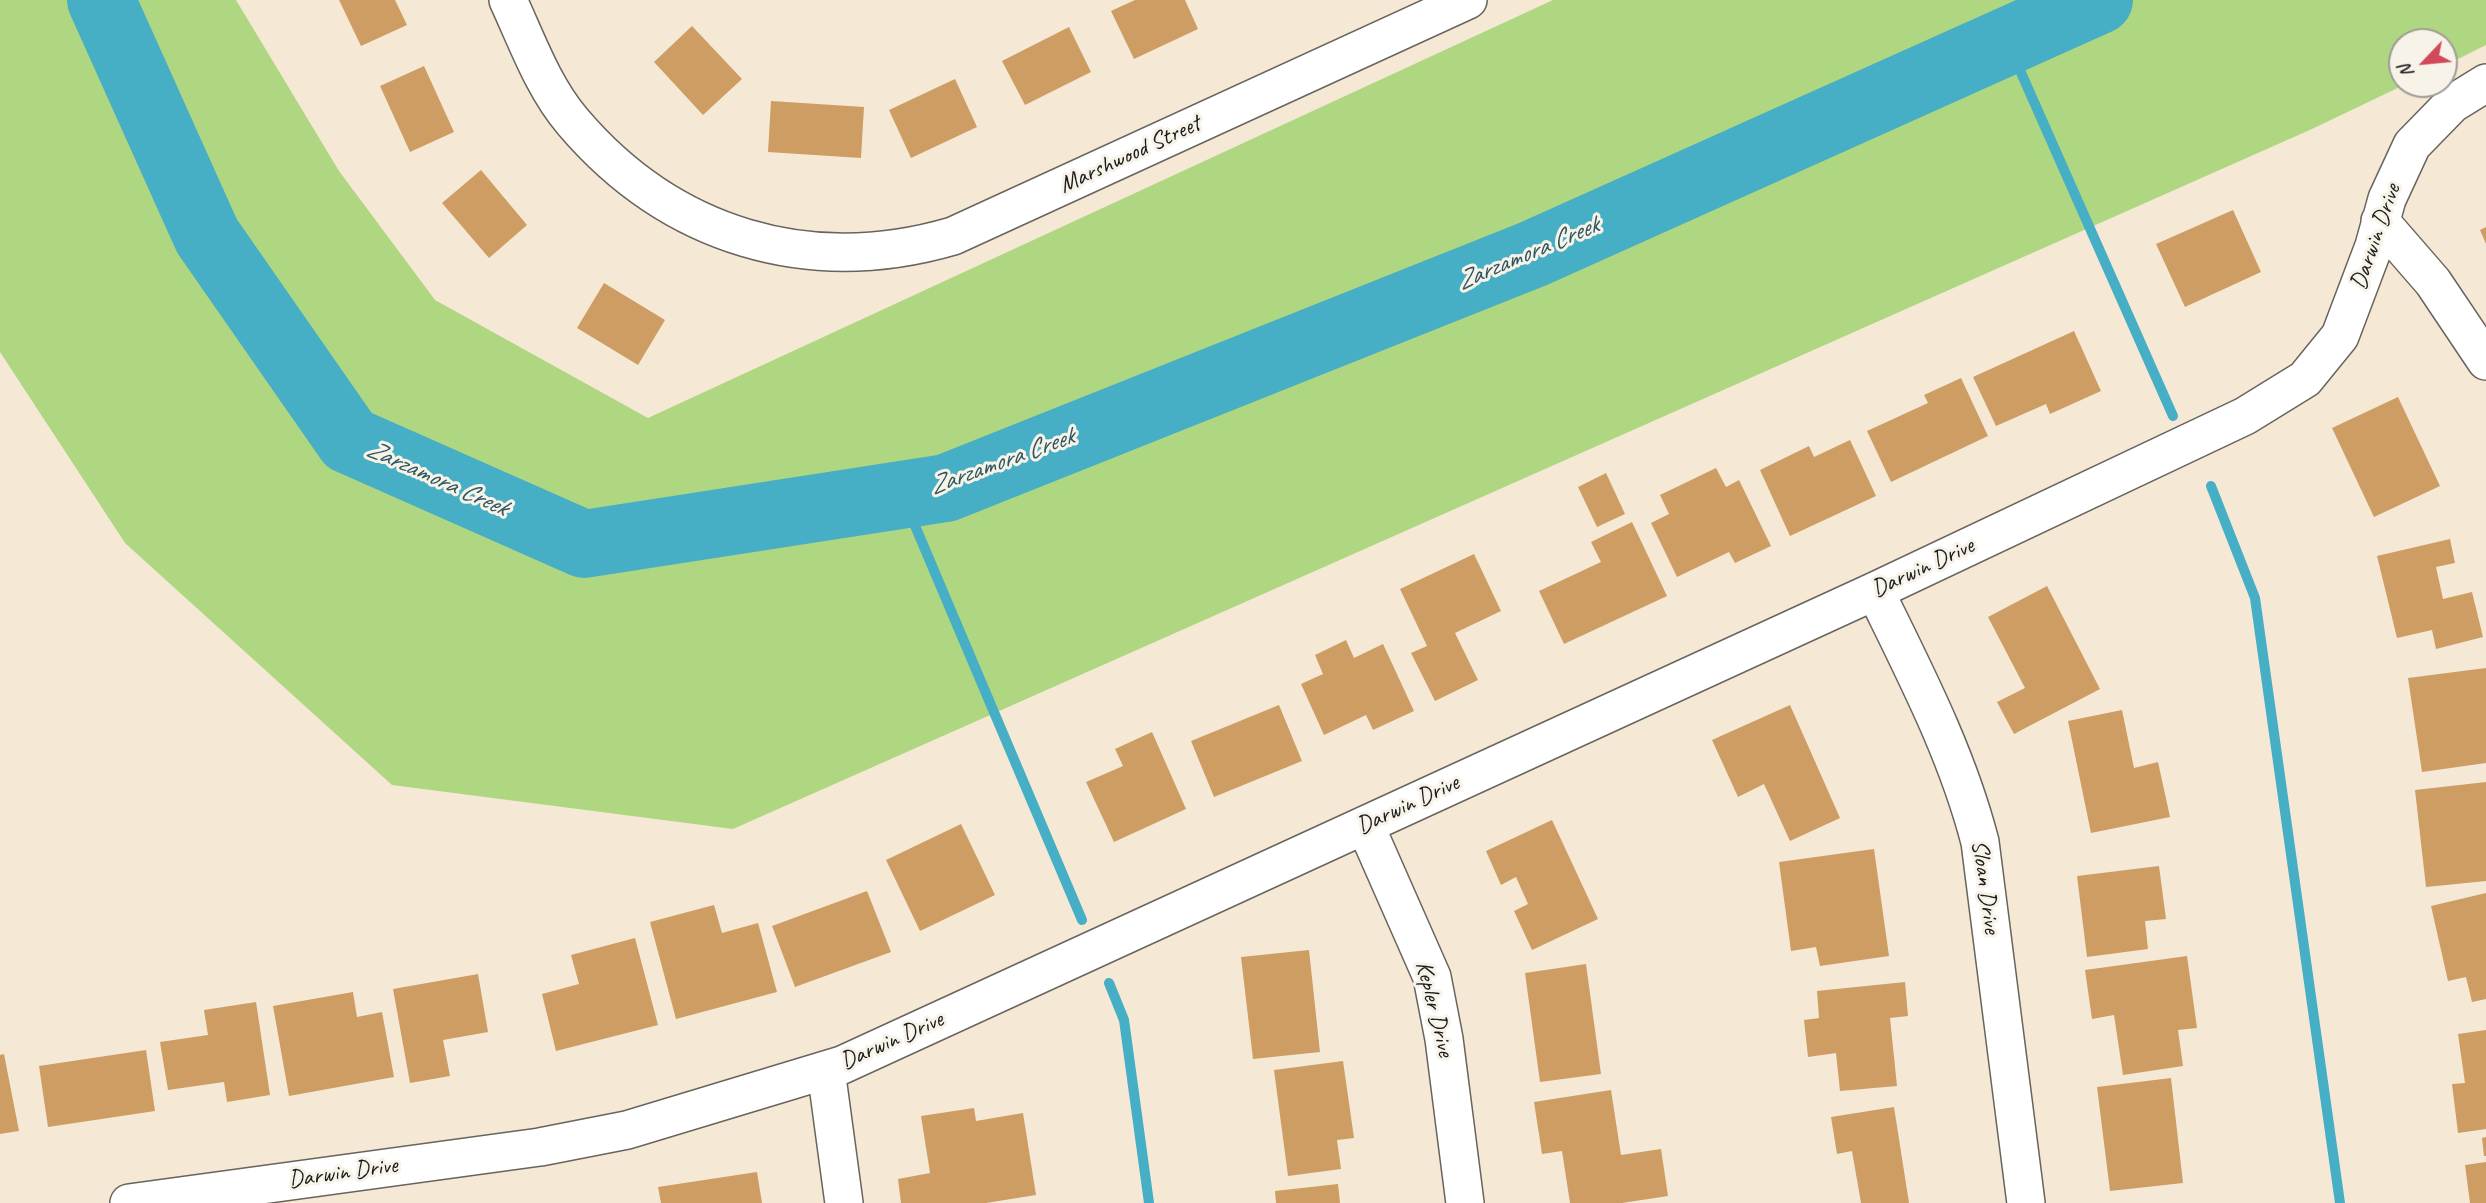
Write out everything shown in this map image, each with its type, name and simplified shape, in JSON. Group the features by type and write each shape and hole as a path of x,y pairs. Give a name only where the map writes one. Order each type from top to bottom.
{"street":[{"name":"Marshwood Street","path":"508,0 546,83 572,121 600,150 646,190 693,220 778,246 848,254 883,252 953,236 1468,0"},
{"name":"Darwin Drive","path":"129,1203 310,1191 627,1130 826,1070 1875,591 2245,416 2305,379 2340,336 2374,246 2380,221 2412,145 2452,104 2486,83"},
{"path":"2380,221 2433,282 2486,361"},
{"name":"Sloan Drive","path":"1875,591 1949,746 1967,793 1980,842 2026,1203"},
{"name":"Kepler Drive","path":"1365,825 1432,977 1444,1039 1465,1203"},
{"path":"826,1070 844,1203"}],"green space":[{"path":"0,0 236,0 339,171 435,300 648,418 1553,0 2486,0 2486,45 2458,59 2458,28 2388,28 2388,93 2312,129 733,829 392,785 125,543 0,352"}],"building":[{"path":"339,0 395,0 407,25 361,46"},
{"path":"1135,0 1185,0 1198,29 1134,59 1111,11"},
{"path":"692,26 742,79 703,115 654,62"},
{"path":"1069,27 1091,72 1025,105 1002,61"},
{"path":"424,66 454,132 410,152 380,86"},
{"path":"955,79 977,127 911,158 889,110"},
{"path":"771,101 864,107 861,158 768,152"},
{"path":"481,170 527,225 489,258 442,203"},
{"path":"2233,210 2261,272 2185,307 2156,244"},
{"path":"2486,227 2486,244 2480,230"},
{"path":"604,283 665,320 638,365 577,328"},
{"path":"2074,331 2101,391 2050,414 2046,404 1996,426 1973,377"},
{"path":"1961,378 1988,436 1891,482 1867,431 1928,403 1924,395"},
{"path":"2398,397 2440,486 2374,517 2332,428"},
{"path":"1850,440 1876,496 1790,536 1760,470 1809,446 1814,457"},
{"path":"1716,468 1726,487 1739,480 1771,546 1735,563 1729,552 1677,577 1651,523 1669,514 1660,495"},
{"path":"1606,473 1625,514 1597,527 1578,487"},
{"path":"1632,522 1667,596 1564,644 1539,591 1601,562 1591,542"},
{"path":"2450,539 2455,563 2436,567 2443,599 2472,592 2483,637 2436,649 2432,630 2397,638 2377,556"},
{"path":"1474,554 1501,611 1455,633 1478,680 1435,701 1411,653 1427,646 1400,589"},
{"path":"2047,586 2100,689 2014,734 1997,702 2025,688 1988,617"},
{"path":"1346,640 1354,658 1383,644 1414,711 1373,730 1366,715 1324,735 1301,684 1323,674 1315,655"},
{"path":"2486,668 2486,763 2422,772 2408,678"},
{"path":"1279,705 1302,761 1214,797 1191,741"},
{"path":"1790,705 1840,818 1790,841 1764,784 1738,797 1712,740"},
{"path":"2122,710 2134,768 2158,762 2170,817 2091,833 2068,721"},
{"path":"1152,732 1186,809 1114,842 1086,782 1123,766 1115,749"},
{"path":"2486,782 2486,881 2426,887 2415,790"},
{"path":"1552,820 1598,919 1532,950 1514,911 1528,904 1516,877 1501,885 1486,851"},
{"path":"961,824 995,895 920,931 886,860"},
{"path":"1874,849 1889,956 1820,966 1816,947 1791,951 1779,862"},
{"path":"2159,866 2166,919 2145,921 2148,949 2087,957 2077,876"},
{"path":"867,891 891,952 795,987 772,926"},
{"path":"2486,893 2486,999 2472,1002 2466,977 2448,981 2431,906"},
{"path":"714,905 722,933 758,923 777,992 676,1019 650,922"},
{"path":"635,938 658,1025 556,1051 542,994 579,984 571,955"},
{"path":"1309,950 1320,1052 1253,1059 1241,957"},
{"path":"2187,956 2197,1028 2178,1030 2183,1066 2123,1075 2114,1015 2092,1019 2085,970"},
{"path":"1586,964 1601,1074 1540,1082 1525,973"},
{"path":"478,974 488,1032 443,1040 450,1076 410,1083 393,989"},
{"path":"1905,982 1908,1016 1890,1018 1897,1086 1840,1091 1836,1053 1808,1057 1804,1020 1819,1018 1817,991"},
{"path":"353,992 357,1017 382,1012 394,1077 289,1096 273,1006"},
{"path":"256,1002 270,1095 227,1102 224,1082 168,1090 160,1042 208,1035 204,1010"},
{"path":"2486,1030 2486,1129 2458,1133 2452,1084 2465,1083 2458,1034"},
{"path":"146,1050 155,1111 48,1127 39,1066"},
{"path":"4,1054 19,1131 0,1134 0,1055"},
{"path":"1343,1061 1354,1138 1337,1140 1341,1169 1288,1176 1274,1070"},
{"path":"2171,1078 2183,1183 2110,1191 2097,1087"},
{"path":"1611,1090 1621,1155 1661,1149 1668,1196 1622,1203 1570,1203 1562,1151 1542,1154 1534,1102"},
{"path":"1894,1107 1909,1203 1861,1203 1852,1151 1837,1154 1831,1117"},
{"path":"974,1108 976,1121 1023,1113 1036,1195 986,1203 901,1203 898,1179 930,1173 921,1116"},
{"path":"2486,1137 2486,1156 2484,1156 2482,1138"},
{"path":"2486,1162 2486,1203 2470,1203 2465,1165"},
{"path":"757,1172 762,1203 661,1203 658,1187"},
{"path":"1338,1184 1340,1203 1276,1203 1275,1191"}],"waterway":[{"name":"Zarzamora Creek","path":"101,0 207,236 349,440 584,544 946,488 1533,254 2099,0"},
{"path":"2007,41 2173,416"},
{"path":"2211,486 2255,598 2340,1203"},
{"path":"902,495 1082,920"},
{"path":"1109,983 1124,1020 1149,1203"}]}
